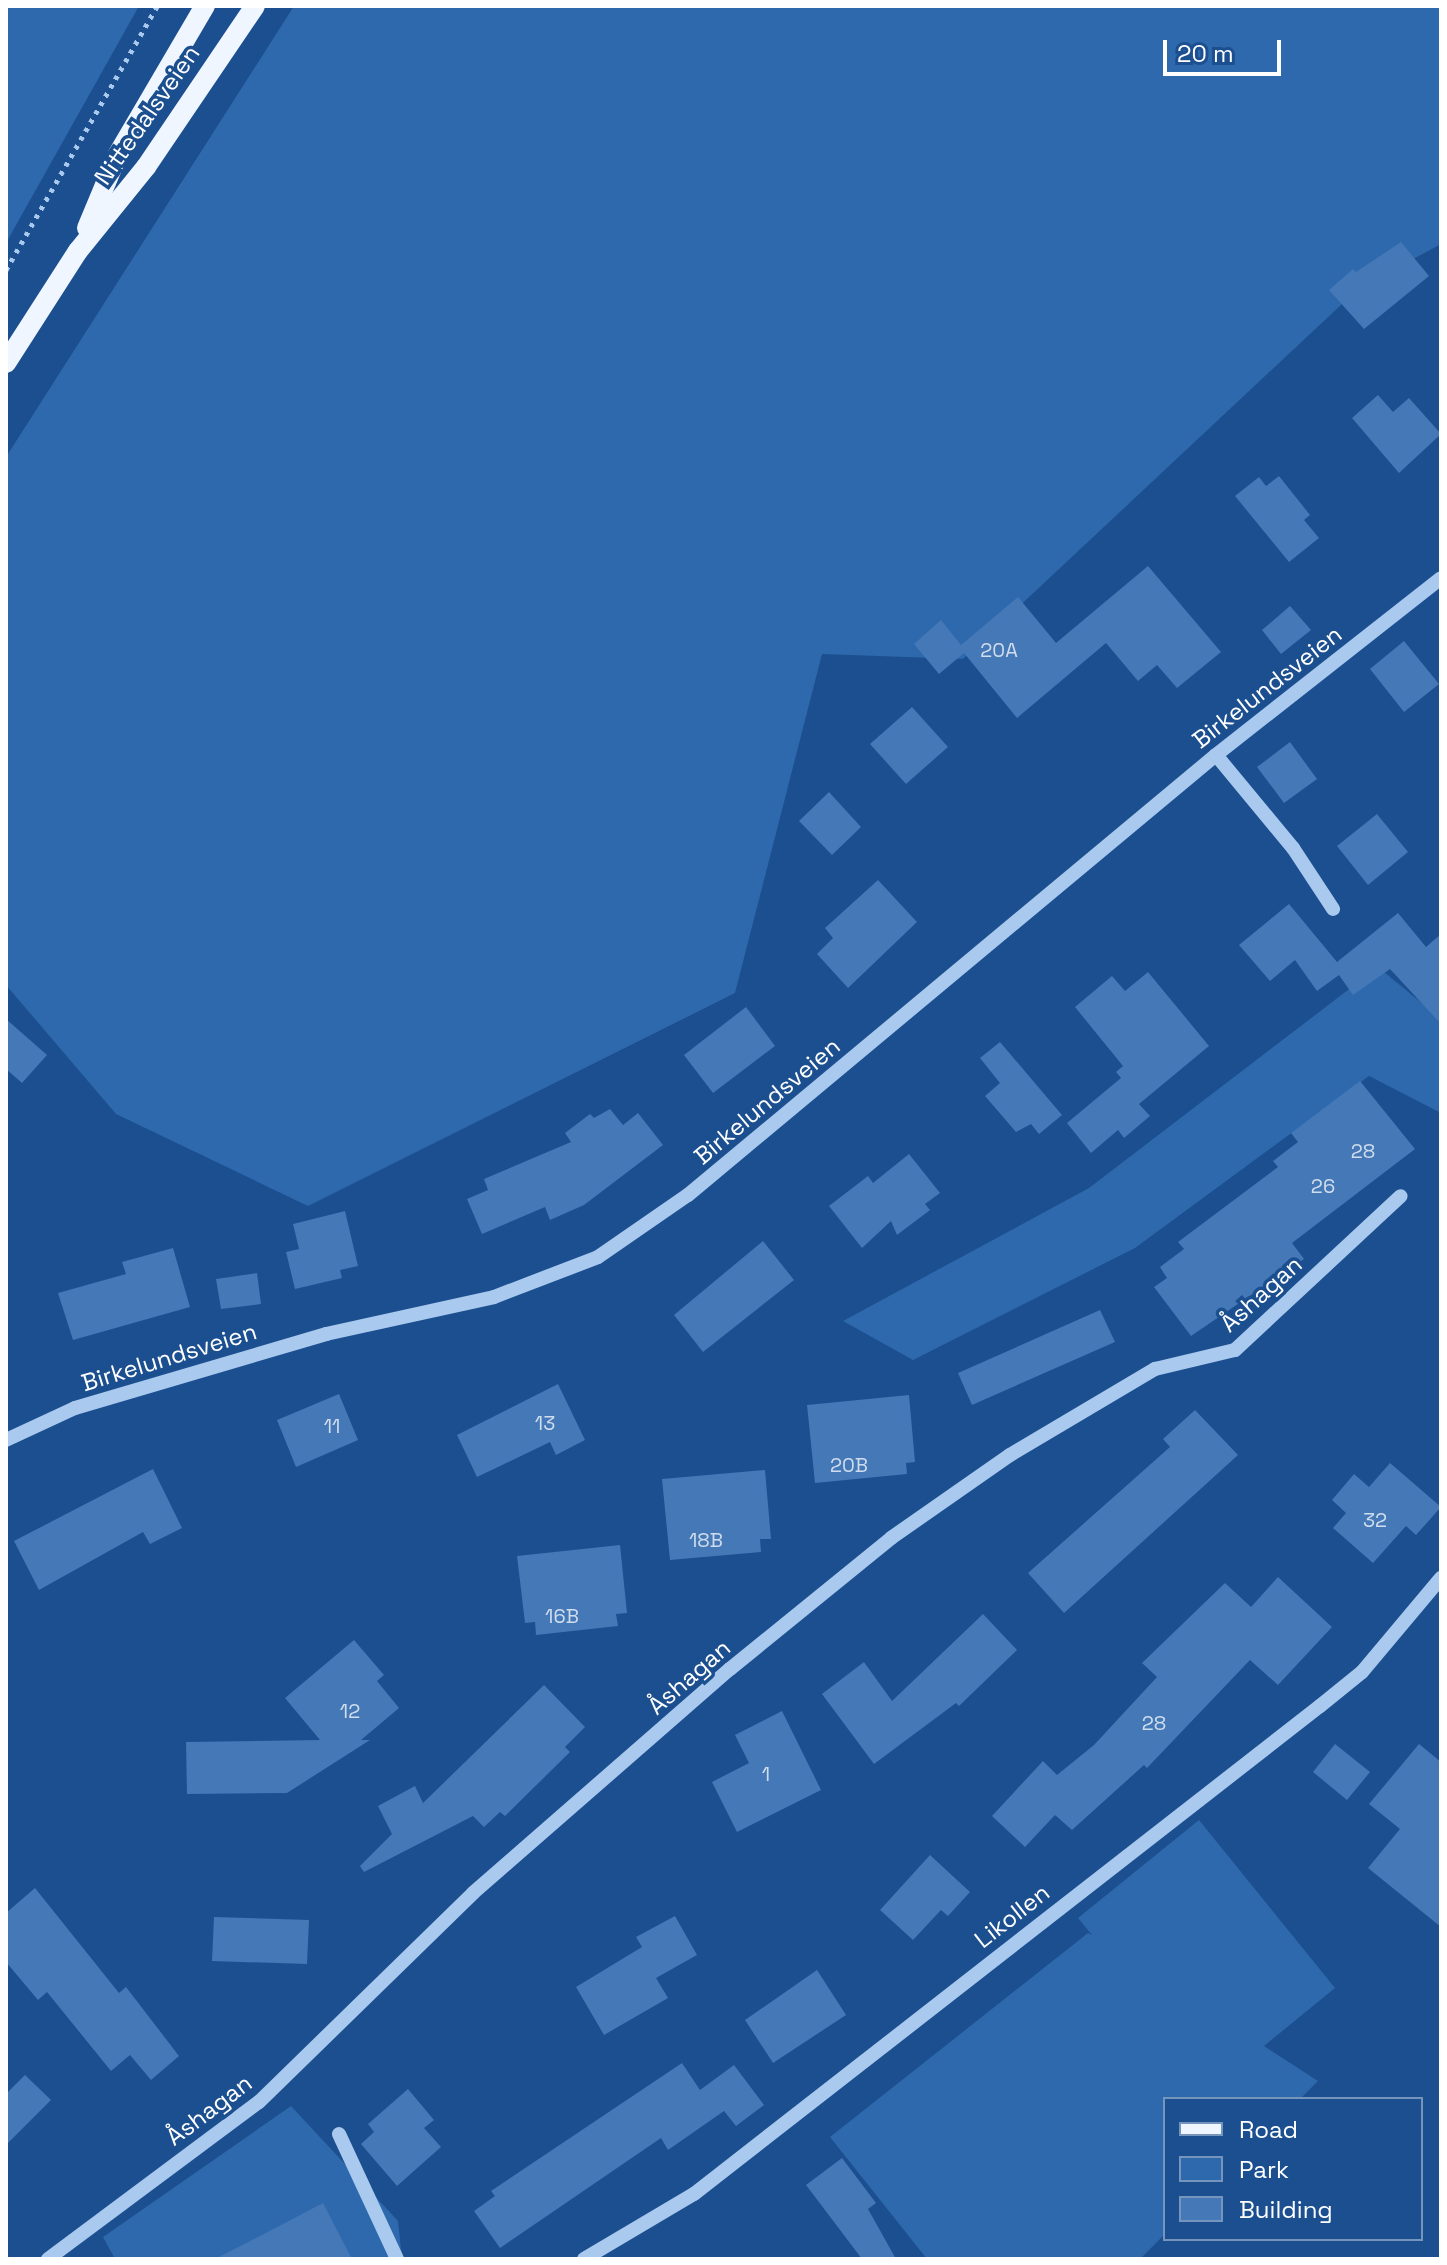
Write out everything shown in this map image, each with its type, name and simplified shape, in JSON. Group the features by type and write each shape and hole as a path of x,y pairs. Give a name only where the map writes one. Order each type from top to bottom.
{"main road":[{"name":"Nittedalsveien","path":"78,251 118,154 205,6"},
{"name":"Nittedalsveien","path":"6,363 78,251 146,167 255,6"}],"street":[{"name":"Birkelundsveien","path":"6,1440 75,1408 326,1334 494,1297 598,1257 700,1185 1216,755 1441,578"},
{"path":"1216,755 1293,848 1333,909"},
{"name":"Åshagan","path":"48,2259 259,2102 473,1893 730,1669 891,1538 1010,1455 1155,1369 1235,1350 1401,1196"},
{"name":"Likollen","path":"584,2259 716,2177 1320,1706 1362,1672 1441,1578"},
{"path":"339,2134 397,2259"}],"path":[{"path":"6,270 157,6"}],"green space":[{"path":"6,6 139,6 6,243"},
{"path":"294,6 1441,6 1441,244 1358,289 963,659 822,654 735,993 308,1206 116,1114 6,985 6,457"},
{"path":"1378,967 1441,1019 1441,1113 1369,1076 1135,1248 913,1360 843,1321 1089,1188"},
{"path":"1199,1820 1335,1988 1264,2046 1318,2081 1302,2097 1163,2097 1163,2236 1140,2259 927,2259 830,2137 1088,1933 1092,1935 1078,1918"},
{"path":"291,2106 398,2221 402,2259 115,2259 103,2237"}],"building":[{"path":"1401,242 1429,276 1364,329 1329,290 1353,269 1356,272"},
{"path":"1378,395 1393,412 1409,398 1441,434 1399,473 1352,418"},
{"path":"1279,476 1310,515 1304,520 1319,538 1289,562 1235,496 1259,477 1266,486"},
{"path":"1148,566 1221,652 1177,688 1157,665 1138,681 1106,643 1017,718 964,653 939,674 914,644 941,620 961,645 1018,597 1056,643"},
{"path":"1290,606 1311,630 1281,654 1262,630"},
{"path":"1404,641 1439,684 1404,712 1370,669"},
{"path":"912,707 948,747 906,784 870,744"},
{"path":"1290,742 1317,779 1284,803 1257,767"},
{"path":"829,792 861,827 832,855 799,821"},
{"path":"1377,814 1408,852 1368,885 1337,846"},
{"path":"878,880 917,922 848,988 817,954 833,938 825,928"},
{"path":"1289,904 1337,962 1398,913 1426,947 1441,934 1441,1024 1390,969 1353,995 1339,975 1317,991 1295,960 1270,981 1239,945"},
{"path":"1148,972 1209,1046 1139,1104 1150,1116 1124,1138 1118,1130 1091,1153 1067,1123 1121,1078 1116,1072 1123,1066 1075,1007 1112,976 1125,991"},
{"path":"746,1007 775,1046 713,1093 684,1055"},
{"path":"6,1019 47,1055 22,1083 6,1069"},
{"path":"1000,1042 1062,1115 1039,1134 1031,1124 1016,1132 985,1096 1000,1083 980,1058"},
{"path":"1360,1081 1415,1149 1292,1243 1304,1259 1191,1336 1154,1287 1167,1278 1160,1267 1184,1249 1178,1242 1278,1167 1273,1161 1298,1142 1291,1133"},
{"path":"610,1109 623,1125 638,1113 663,1145 584,1205 550,1220 545,1207 482,1234 467,1199 488,1190 484,1179 571,1142 565,1133 590,1114 594,1118"},
{"path":"909,1154 940,1193 925,1204 930,1210 897,1235 891,1221 862,1248 829,1206 868,1176 873,1183"},
{"path":"345,1211 358,1266 340,1270 342,1278 295,1289 286,1252 299,1249 293,1224"},
{"path":"763,1241 794,1280 703,1352 674,1315"},
{"path":"173,1248 190,1307 73,1340 58,1293 126,1274 122,1262"},
{"path":"257,1273 261,1304 221,1309 216,1279"},
{"path":"1100,1310 1115,1342 972,1405 958,1373"},
{"path":"558,1384 585,1440 556,1455 550,1442 477,1477 457,1435"},
{"path":"339,1394 358,1440 296,1467 277,1420"},
{"path":"909,1395 915,1462 906,1463 907,1474 815,1483 807,1405"},
{"path":"1195,1410 1238,1455 1064,1613 1028,1573 1170,1447 1163,1439"},
{"path":"1390,1463 1441,1507 1416,1535 1406,1526 1373,1563 1333,1528 1346,1513 1332,1500 1354,1474 1369,1487"},
{"path":"153,1469 182,1528 150,1544 143,1532 39,1590 14,1541"},
{"path":"765,1470 771,1539 760,1539 761,1552 670,1560 662,1479"},
{"path":"620,1545 627,1613 616,1614 618,1626 536,1635 535,1622 525,1623 517,1556"},
{"path":"1278,1577 1332,1627 1278,1685 1250,1660 1147,1768 1144,1765 1072,1830 1055,1815 1025,1847 992,1816 1043,1761 1057,1775 1094,1745 1157,1677 1142,1663 1225,1583 1251,1607"},
{"path":"983,1614 1017,1650 959,1706 956,1703 874,1764 822,1694 864,1662 892,1701"},
{"path":"354,1640 384,1675 377,1681 399,1708 361,1740 370,1740 287,1793 187,1794 186,1742 320,1740 285,1698"},
{"path":"544,1685 585,1727 565,1747 570,1752 505,1816 500,1812 484,1827 473,1816 364,1872 360,1866 392,1834 378,1806 415,1786 423,1803"},
{"path":"782,1711 821,1790 737,1832 712,1782 749,1763 735,1735"},
{"path":"1335,1744 1370,1772 1347,1800 1313,1772"},
{"path":"1419,1744 1441,1762 1441,1927 1368,1868 1400,1829 1369,1804"},
{"path":"930,1855 970,1892 948,1916 941,1910 913,1940 880,1910"},
{"path":"35,1888 119,1993 126,1987 179,2056 151,2080 130,2055 111,2071 47,1992 38,2000 6,1962 6,1913"},
{"path":"675,1916 697,1955 656,1978 668,1998 604,2035 576,1987 642,1947 636,1937"},
{"path":"214,1917 309,1920 307,1964 212,1961"},
{"path":"817,1970 846,2015 773,2063 745,2020"},
{"path":"682,2063 700,2090 734,2065 764,2105 736,2126 724,2111 668,2150 661,2138 500,2248 474,2211 495,2196 491,2191"},
{"path":"25,2075 51,2100 6,2145 6,2094"},
{"path":"408,2089 434,2120 424,2128 441,2147 397,2186 361,2144 374,2132 368,2124"},
{"path":"842,2158 876,2203 868,2209 896,2259 862,2259 806,2185"},
{"path":"323,2203 352,2259 215,2259 285,2223"}]}
